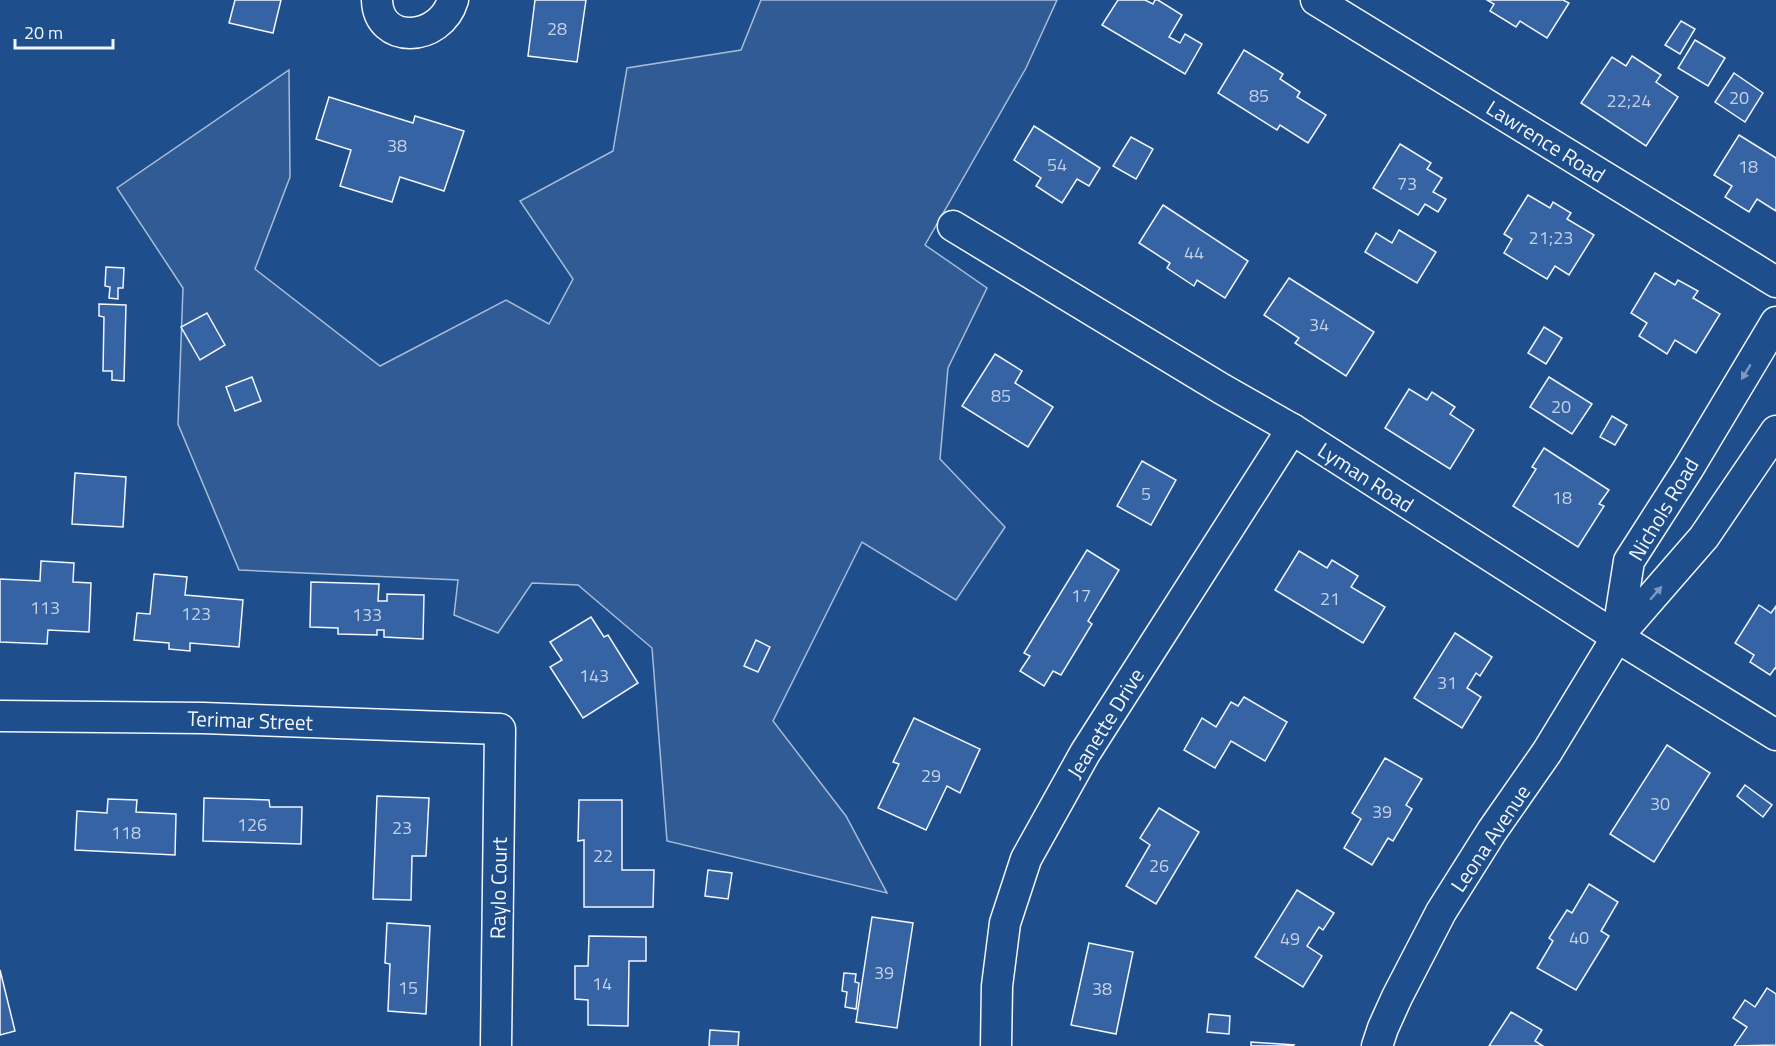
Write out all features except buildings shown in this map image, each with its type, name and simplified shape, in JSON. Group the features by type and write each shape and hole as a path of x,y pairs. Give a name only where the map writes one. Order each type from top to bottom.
{"street":[{"path":"377,0 379,14 387,24 394,29 412,34 428,31 435,26 448,12 453,0"},
{"name":"Lawrence Road","path":"1316,0 1776,282"},
{"name":"Lyman Road","path":"952,226 1292,429 1617,637 1776,735"},
{"name":"Nichols Road","path":"1617,637 1629,561 1688,469 1776,322"},
{"name":"Jeanette Drive","path":"996,1046 997,986 1005,923 1026,859 1084,753 1292,429"},
{"name":"Nichols Road","path":"1617,637 1704,537 1776,431"},
{"name":"Leona Avenue","path":"1377,1046 1397,996 1441,912 1492,831 1547,752 1617,637"},
{"name":"Terimar Street","path":"0,716 203,718 500,729"},
{"name":"Raylo Court","path":"496,1046 500,729"}],"shaded area":[{"path":"761,0 1057,0 1026,68 925,245 987,288 948,368 940,459 1005,527 956,600 862,542 773,721 846,816 887,893 667,841 652,648 578,585 532,583 498,633 454,615 458,580 239,570 178,424 183,288 117,188 289,70 290,177 255,269 380,366 506,300 549,324 573,279 520,201 613,151 627,68 741,50"}]}
